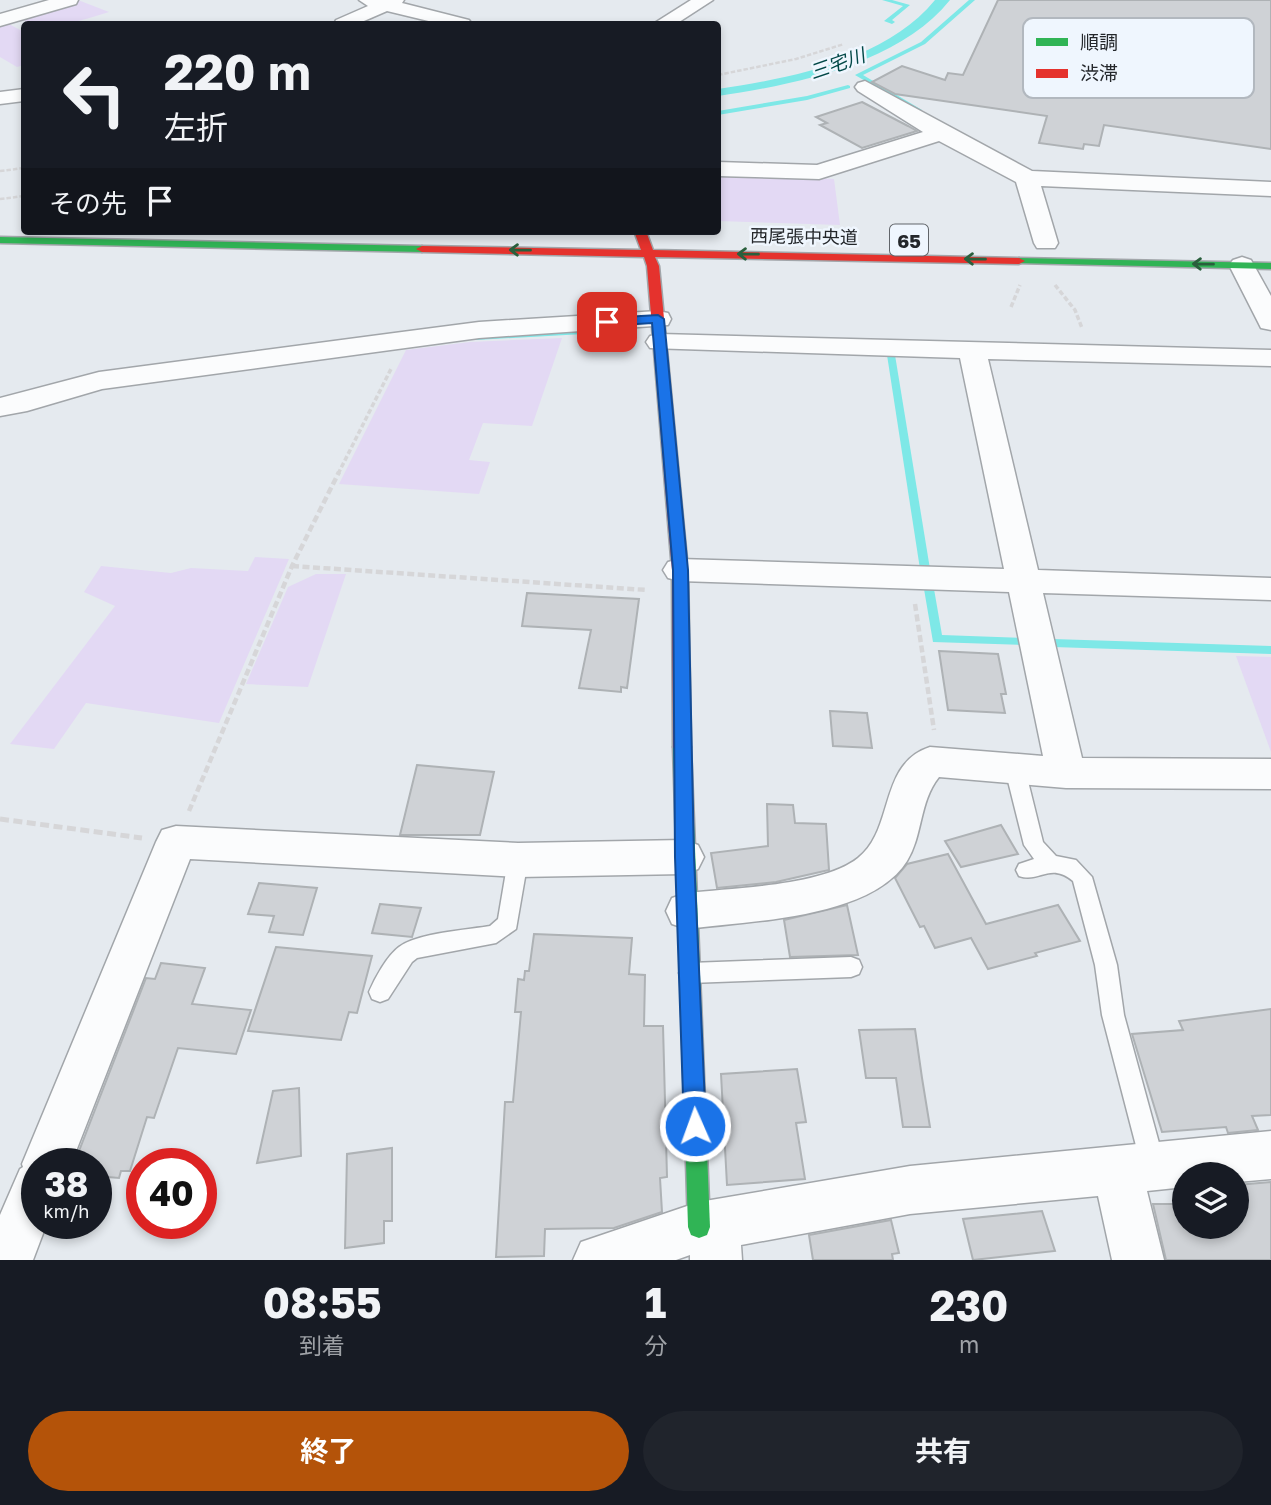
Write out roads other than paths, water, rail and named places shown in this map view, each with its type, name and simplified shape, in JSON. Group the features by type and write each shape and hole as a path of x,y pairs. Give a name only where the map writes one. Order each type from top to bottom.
{"main road":[{"path":"642,235 653,266 680,581 684,857 689,973 710,1237"},
{"name":"西尾張中央道","path":"0,240 648,252 1043,247 1271,266"}],"street":[{"path":"8,20 69,0"},
{"path":"668,21 704,0"},
{"path":"348,21 383,2 451,21"},
{"path":"864,87 941,133 1027,178 1271,189"},
{"path":"0,97 21,95"},
{"path":"721,169 818,172 941,133"},
{"path":"1027,178 1043,247"},
{"path":"1242,265 1271,322"},
{"path":"0,407 99,381 479,330 659,330 899,348 1271,358"},
{"path":"972,350 1066,773"},
{"path":"680,581 911,577 1271,589"},
{"path":"687,911 824,894 871,872 891,852 911,784 930,762 1066,773 1271,774"},
{"path":"52,1148 176,842 518,860 684,857"},
{"path":"599,1260 910,1190 1271,1155"},
{"path":"1135,1167 1138,1260"},
{"path":"7,1260 21,1225"}],"lane":[{"path":"1015,769 1034,845 1050,863"},
{"path":"380,992 404,955 412,950 496,934 508,922 518,860"},
{"path":"1026,870 1050,863 1069,866 1082,877 1106,965 1135,1167"},
{"path":"689,973 851,967"}],"water":[{"name":"三宅川","path":"935,0 950,0 928,22 874,56 811,78 721,95 721,88 775,79 835,63 890,38 914,21"}],"waterway":[{"path":"885,0 907,5 887,21 892,22"},
{"name":"三宅川","path":"920,111 858,75 923,43 972,0"},
{"path":"721,112 807,98 848,87"},
{"path":"476,338 634,329"},
{"path":"891,355 925,569"},
{"path":"929,589 937,639 1022,642"},
{"path":"1053,643 1271,650"}]}
